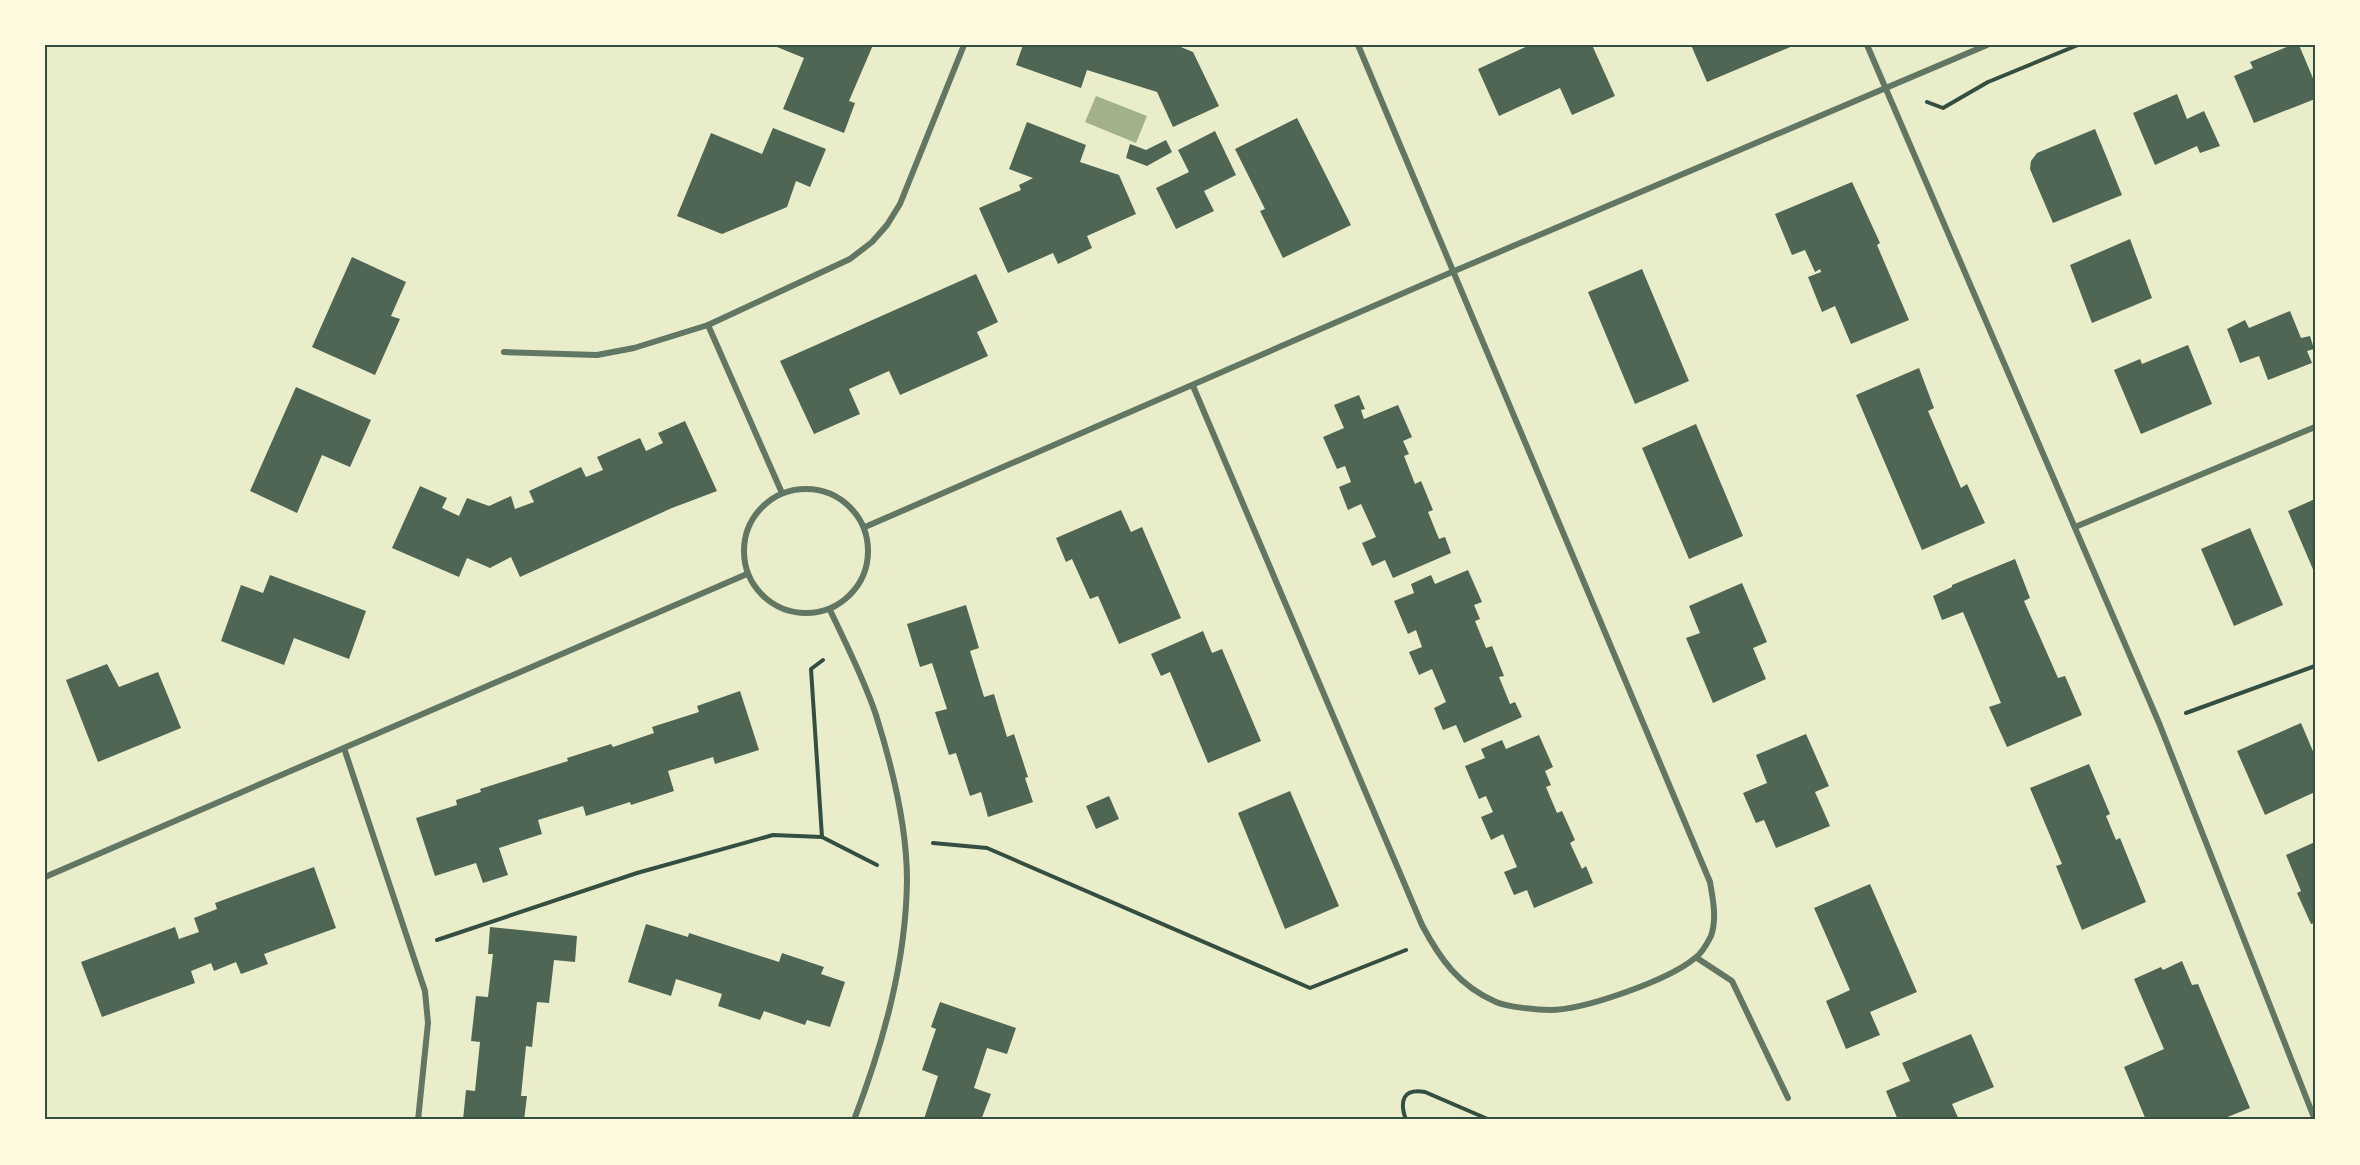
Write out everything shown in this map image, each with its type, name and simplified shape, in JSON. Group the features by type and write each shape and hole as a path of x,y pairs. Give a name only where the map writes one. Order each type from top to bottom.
{"street":[{"path":"504,352 597,355 634,348 708,325 850,259 872,242 888,225 900,204 964,45"},
{"path":"1193,386 1431,940 1443,961 1466,984 1498,1003 1551,1010 1596,1001 1658,980 1697,958 1711,936 1714,911 1710,882 1358,45"},
{"path":"1867,45 2159,723 2315,1120"},
{"path":"865,527 1452,272 1987,45"},
{"path":"708,325 783,493"},
{"path":"2075,527 2315,427"},
{"path":"806,488 831,493 851,507 865,527 870,551 865,575 851,596 830,610 806,615 782,610 761,595 747,574 743,550 748,527 762,506 783,493 806,488"},
{"path":"45,877 747,574"},
{"path":"830,610 875,713 891,768 901,821 907,880 893,996 876,1062 854,1120"},
{"path":"344,748 425,991 428,1023 418,1120"},
{"path":"1697,958 1732,981 1788,1098"}],"path":[{"path":"1887,88 1943,108 1988,82 2078,45"},
{"path":"822,837 812,669 845,643"},
{"path":"2159,723 2315,666"},
{"path":"411,948 637,873 773,836 822,837 907,880"},
{"path":"903,840 987,848 1310,988 1431,940"},
{"path":"1406,1120 1402,1103 1409,1092 1416,1090 1490,1120"}],"shaded area":[{"path":"1096,96 1147,116 1136,143 1085,122"}],"building":[{"path":"778,45 873,45 849,101 855,103 844,133 783,109 804,58 777,47"},
{"path":"1023,45 1176,45 1193,52 1219,106 1173,127 1157,92 1087,70 1081,88 1016,65"},
{"path":"1530,45 1592,45 1615,96 1572,115 1560,88 1499,116 1478,69"},
{"path":"1691,45 1795,45 1707,82"},
{"path":"2292,45 2299,45 2315,83 2315,99 2254,123 2234,76 2253,68 2250,62"},
{"path":"2177,94 2187,119 2204,111 2220,146 2200,153 2197,146 2155,165 2133,113"},
{"path":"1297,118 1351,225 1283,258 1260,211 1265,209 1235,149"},
{"path":"1027,122 1086,145 1080,162 1119,175 1136,214 1087,236 1092,248 1058,264 1053,253 1008,273 979,208 1021,190 1019,185 1033,178 1009,169"},
{"path":"773,128 826,149 810,187 796,181 787,207 722,234 677,216 711,133 762,154"},
{"path":"2095,129 2122,195 2053,223 2030,169 2031,161 2037,153"},
{"path":"1215,131 1236,175 1204,191 1214,211 1176,229 1156,188 1189,172 1178,150"},
{"path":"1166,140 1172,152 1147,166 1126,158 1130,144 1146,150"},
{"path":"1852,182 1880,243 1877,245 1909,320 1851,344 1835,306 1822,312 1808,277 1821,272 1820,269 1815,272 1805,250 1792,255 1775,214"},
{"path":"2130,239 2152,298 2092,323 2070,265"},
{"path":"352,257 406,282 391,316 400,319 375,375 312,347"},
{"path":"1642,269 1689,381 1635,404 1588,292"},
{"path":"976,274 998,322 977,332 988,356 900,395 889,371 849,389 860,414 814,434 780,361"},
{"path":"2290,311 2301,338 2310,336 2314,349 2307,351 2312,363 2268,380 2259,356 2240,363 2227,329 2245,320 2249,328"},
{"path":"2188,345 2212,404 2141,434 2114,370 2140,359 2142,364"},
{"path":"1919,368 1934,408 1928,411 1961,488 1967,484 1985,523 1922,550 1856,395"},
{"path":"296,387 371,420 350,467 322,455 297,513 250,491"},
{"path":"1359,395 1365,409 1361,410 1364,419 1398,405 1412,437 1403,441 1409,454 1404,456 1415,484 1421,481 1433,510 1428,512 1439,539 1445,537 1451,553 1393,578 1385,560 1372,566 1362,543 1376,537 1361,504 1348,510 1339,487 1351,482 1345,466 1337,469 1323,437 1344,428 1334,405"},
{"path":"685,421 717,491 672,508 520,577 511,557 490,568 467,558 459,577 392,548 420,486 447,498 442,508 459,516 467,498 489,506 511,496 515,509 534,502 529,491 581,467 586,477 603,470 597,457 640,438 646,451 663,443 658,433"},
{"path":"1696,424 1743,536 1689,559 1642,448"},
{"path":"2315,499 2315,574 2288,511"},
{"path":"1121,510 1131,532 1142,527 1181,618 1119,644 1098,596 1090,599 1072,559 1066,562 1056,538"},
{"path":"2250,528 2283,605 2234,626 2201,549"},
{"path":"2015,559 2030,598 2024,601 2058,678 2065,676 2082,715 2007,747 1989,707 2001,703 1963,612 1942,620 1933,596 1952,585"},
{"path":"1468,570 1482,602 1474,605 1480,619 1475,621 1486,648 1492,646 1504,676 1499,677 1510,704 1515,702 1522,717 1464,743 1456,725 1443,730 1434,708 1446,702 1432,669 1419,675 1409,652 1422,647 1416,630 1408,634 1394,601 1414,593 1411,584 1431,575 1435,584"},
{"path":"270,575 366,611 349,659 294,638 284,665 221,641 241,585 263,593"},
{"path":"1742,583 1767,642 1753,648 1766,679 1713,703 1686,638 1700,633 1689,606"},
{"path":"966,605 979,648 970,651 984,697 994,694 1007,737 1014,734 1028,777 1025,778 1033,802 988,817 981,792 970,796 956,753 949,755 935,712 947,709 932,663 920,667 907,624"},
{"path":"1203,631 1212,653 1222,649 1261,741 1208,763 1170,672 1161,676 1151,654"},
{"path":"107,664 119,687 158,672 181,728 98,762 66,680"},
{"path":"740,691 759,750 715,764 713,757 668,771 674,791 631,805 630,802 586,816 583,806 538,820 542,834 499,848 508,875 483,883 476,863 435,876 416,818 457,805 456,800 481,792 480,789 568,761 567,758 611,744 613,747 654,733 652,727 699,712 697,706"},
{"path":"2301,723 2315,756 2315,792 2265,815 2237,751"},
{"path":"1806,734 1829,786 1815,792 1830,826 1776,848 1764,820 1756,823 1743,793 1767,783 1756,755"},
{"path":"1539,735 1553,767 1545,771 1551,785 1546,787 1557,813 1562,811 1575,840 1570,843 1582,869 1586,866 1593,883 1534,908 1527,890 1514,895 1504,872 1517,867 1503,834 1491,840 1481,817 1493,812 1486,796 1479,799 1465,766 1485,758 1481,749 1502,740 1506,749"},
{"path":"2089,764 2110,814 2106,816 2116,840 2120,838 2146,902 2082,930 2056,866 2062,864 2030,788"},
{"path":"1290,791 1339,906 1285,929 1238,813"},
{"path":"1109,796 1119,819 1096,829 1086,806"},
{"path":"2315,842 2315,923 2311,924 2297,893 2301,891 2286,855"},
{"path":"314,867 336,928 264,954 268,964 241,974 236,962 214,971 211,963 191,971 195,983 102,1017 81,962 175,927 179,939 199,932 194,918 217,909 215,903"},
{"path":"1870,884 1917,992 1870,1012 1880,1035 1846,1049 1826,1001 1850,990 1814,908"},
{"path":"646,924 688,937 689,933 779,962 782,953 824,967 821,974 845,982 830,1027 807,1020 805,1025 764,1011 760,1020 718,1006 722,994 676,979 671,996 628,982"},
{"path":"490,927 577,936 575,962 554,960 549,1003 537,1002 532,1047 526,1046 521,1096 527,1096 524,1120 463,1120 466,1090 475,1091 480,1042 471,1041 476,996 488,997 493,954 488,954"},
{"path":"2182,961 2192,985 2198,984 2250,1108 2220,1120 2146,1120 2124,1067 2164,1049 2134,979"},
{"path":"940,1002 1016,1028 1007,1054 987,1048 974,1088 991,1094 981,1120 924,1119 938,1076 922,1070 936,1029 931,1027"},
{"path":"1971,1034 1994,1087 1952,1104 1959,1120 1898,1120 1886,1091 1910,1081 1902,1063"}]}
